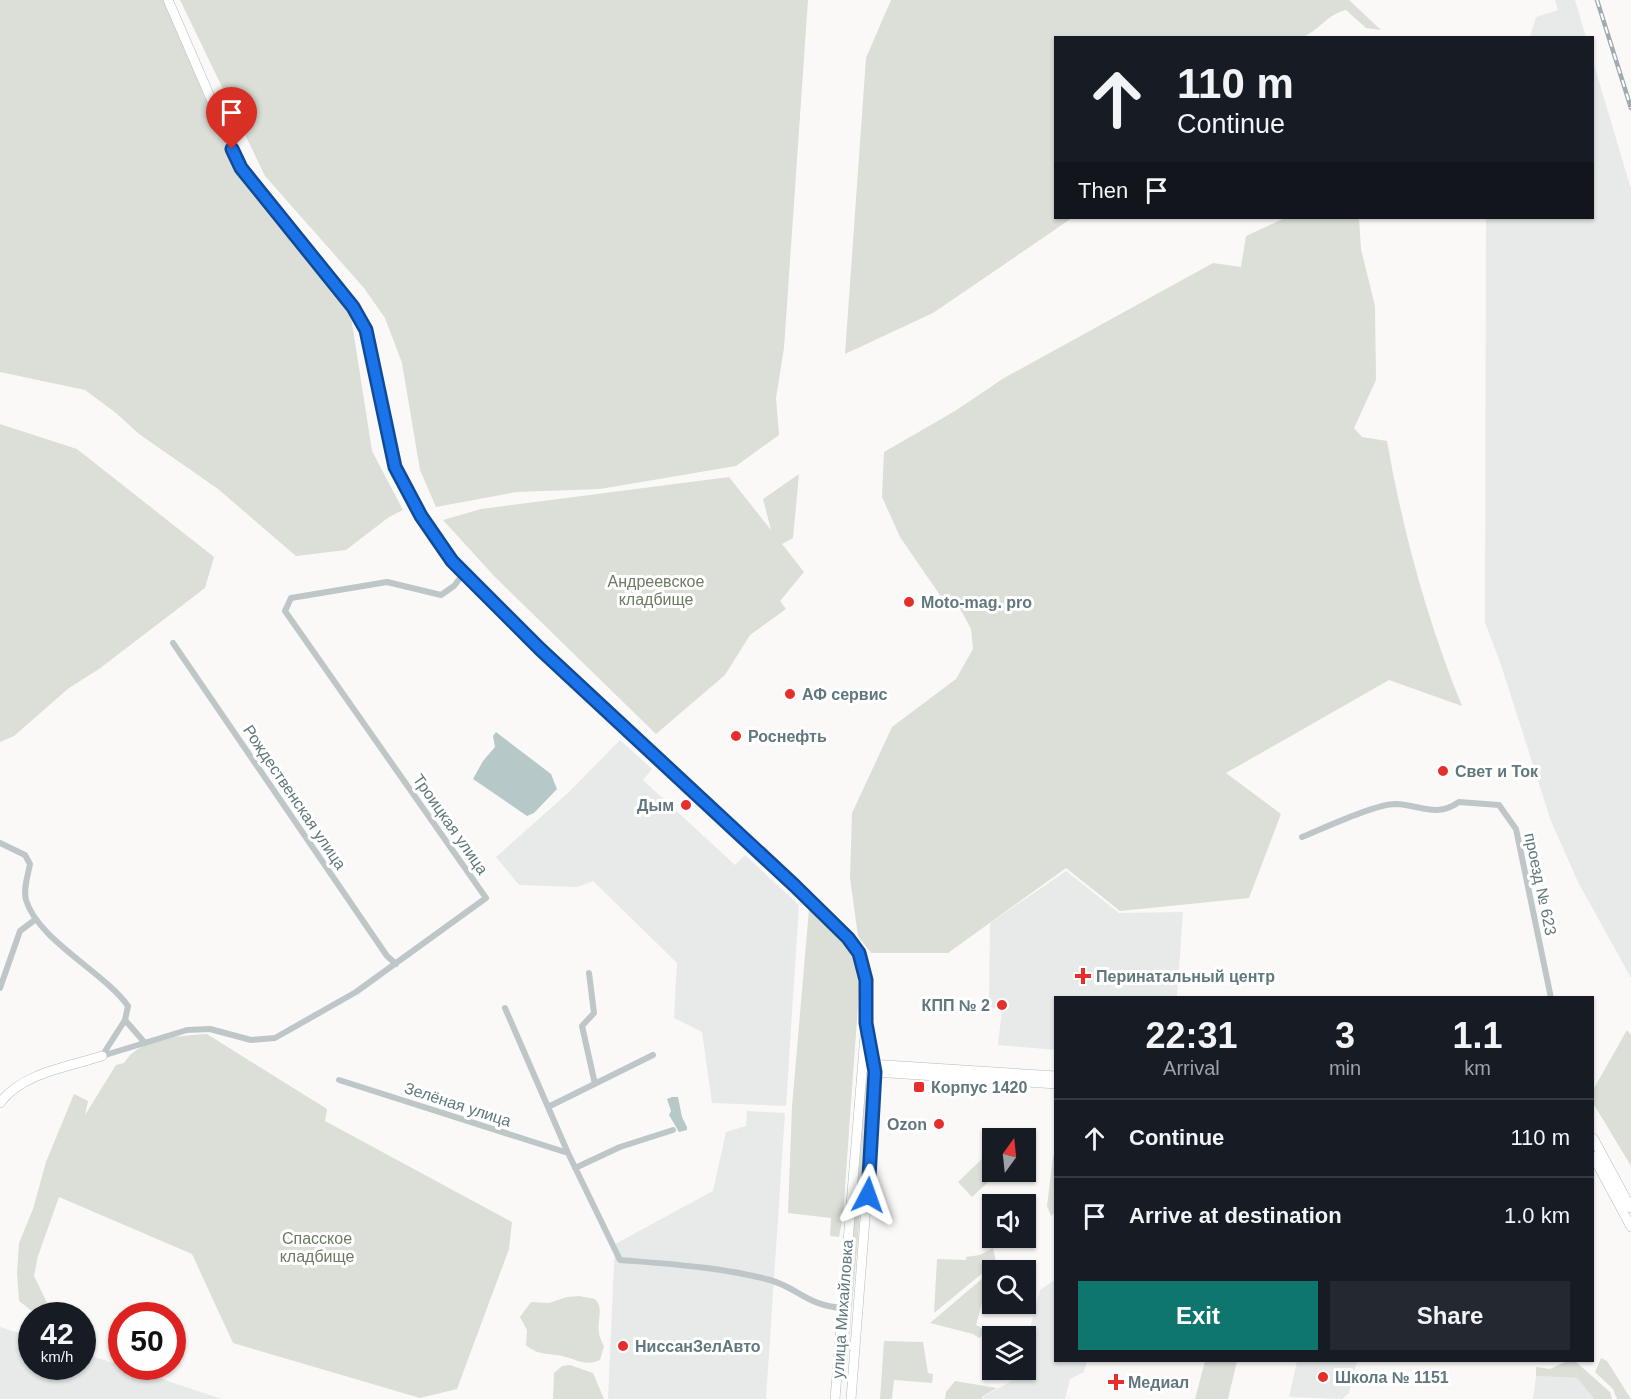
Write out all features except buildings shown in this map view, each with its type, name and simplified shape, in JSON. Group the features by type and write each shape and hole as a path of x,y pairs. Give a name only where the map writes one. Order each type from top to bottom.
{"street":[{"path":"168,0 241,168 353,307 366,330 395,467 440,546 540,649 788,878 848,938 859,953 864,968 868,1067"},
{"name":"Троицкая улица","path":"102,1056 187,1030 210,1029 251,1040 275,1038 356,992 486,898 285,611 291,598 387,582 441,595 464,573"},
{"name":"Рождественская улица","path":"173,643 387,956 396,964"},
{"name":"проезд № 623","path":"1302,837 1395,804 1430,810 1448,810 1459,802 1499,805 1516,829 1551,996"},
{"path":"0,843 25,855 30,864 25,899 36,920 75,958 121,996 128,1006 125,1020 102,1056 29,1080 8,1093 0,1103"},
{"path":"0,987 20,931 36,920"},
{"path":"589,973 594,1013 582,1026 594,1084"},
{"path":"506,1008 568,1153 620,1260 702,1267 772,1280 804,1298 828,1307 843,1308"},
{"path":"125,1020 145,1043"},
{"path":"866,1023 870,1045 868,1067"},
{"path":"870,1045 883,1060 897,1069 1054,1084"},
{"path":"548,1107 653,1055"},
{"path":"868,1067 1054,1076"},
{"name":"улица Михайловка","path":"851,1399 875,1090 868,1067"},
{"name":"улица Михайловка","path":"835,1399 868,1067"},
{"path":"875,1090 880,1082 897,1069"},
{"name":"Зелёная улица","path":"339,1080 568,1153"},
{"path":"575,1168 620,1147 673,1130"},
{"path":"1594,1140 1631,1208"},
{"path":"1594,1158 1631,1227"},
{"path":"838,1372 848,1370 852,1373"}],"shaded area":[{"path":"1555,0 1575,0 1586,36 1530,36 1536,17 1558,10"},
{"path":"1594,64 1631,189 1631,978 1578,882 1551,821 1485,622 1486,219 1594,219"},
{"path":"496,732 551,774 557,789 534,813 527,816 473,779 483,761 495,747 493,736"},
{"path":"620,740 652,769 643,780 735,865 745,855 799,905 786,1106 712,1103 702,1032 674,1018 677,963 593,881 577,887 519,885 496,857 568,793"},
{"name":"Перинатальный центр","path":"1066,871 1119,913 1183,912 1177,996 1054,996 1054,1050 998,1045 1002,1009 989,1007 990,923"},
{"path":"678,1097 687,1130 679,1132 669,1115 671,1111 667,1099"},
{"path":"747,1111 785,1113 766,1399 608,1399 615,1244 713,1191 726,1132 746,1126"},
{"path":"1054,1280 1054,1362 1087,1362 1084,1372 1070,1379 1065,1399 983,1399 984,1396 1013,1380 1036,1380 1036,1326 1031,1326 1034,1314 1036,1314 1040,1290"},
{"path":"0,1327 18,1333 18,1380 96,1380 96,1357 108,1361 108,1380 165,1380 222,1399 0,1399"},
{"name":"Школа № 1151","path":"1297,1362 1357,1362 1349,1393 1342,1399 1289,1397"},
{"path":"1536,1376 1577,1378 1594,1399 1533,1399"}],"green space":[{"path":"0,0 163,0 234,165 309,264 350,310 372,451 403,510 389,517 346,550 296,556 218,489 139,434 85,390 0,372"},
{"path":"180,0 808,0 784,348 776,398 779,435 736,466 600,489 516,492 436,507 420,470 402,363 385,318 364,288 265,176"},
{"path":"891,0 1349,0 1381,30 1366,28 1346,10 1333,15 1305,36 1054,36 1054,219 1071,219 933,313 845,354 866,58"},
{"path":"1283,219 1359,219 1361,249 1375,306 1376,380 1354,428 1362,437 1387,441 1417,575 1449,674 1462,706 1389,680 1226,773 1281,814 1249,898 1120,911 1066,868 948,953 871,953 858,936 850,878 852,813 892,727 956,679 973,649 971,629 956,601 942,598 900,537 882,497 884,452 955,411 1004,378 1213,263 1241,267 1246,236"},
{"path":"0,424 77,449 214,557 205,588 99,669 69,688 14,736 0,742"},
{"name":"Андреевское кладбище","path":"799,474 793,538 782,544 804,572 780,601 786,609 750,635 725,675 656,734 495,577 443,520 481,509 729,477 771,530 763,499"},
{"path":"809,909 827,922 841,938 860,977 843,1216 839,1237 830,1236 831,1218 788,1213 792,1107"},
{"path":"1627,1030 1631,1035 1631,1166 1594,1105 1594,1088"},
{"name":"Спасское кладбище","path":"207,1034 327,1109 325,1121 512,1222 509,1249 457,1389 420,1398 233,1343 192,1254 59,1197 38,1256 34,1276 47,1302 19,1301 17,1273 19,1243 33,1209 46,1162 74,1094 88,1101 85,1115 116,1065 124,1063 131,1054 150,1043"},
{"path":"869,1077 862,1183 858,1182 865,1078"},
{"path":"1054,1155 1054,1214 1051,1216 1047,1206"},
{"path":"982,1159 982,1182 988,1182 972,1197 958,1182"},
{"path":"857,1190 862,1190 847,1366 842,1366"},
{"path":"993,1248 996,1260 982,1260 982,1274 934,1313 937,1259 966,1260 966,1257 980,1255"},
{"path":"982,1279 982,1303 976,1325 982,1328 982,1336 979,1338 973,1334 930,1323"},
{"path":"579,1296 595,1299 600,1309 599,1331 604,1346 600,1360 589,1363 581,1362 562,1356 539,1353 526,1345 527,1330 520,1317 531,1302 549,1303"},
{"path":"884,1341 923,1342 928,1373 933,1374 932,1383 894,1380 892,1399 880,1399"},
{"path":"1601,1358 1607,1361 1631,1399 1617,1399 1613,1389 1595,1372"},
{"path":"1205,1362 1237,1362 1228,1399 1195,1399"},
{"path":"1565,1362 1576,1362 1610,1392 1612,1399 1594,1399 1577,1378 1536,1376 1536,1367 1550,1369"},
{"path":"570,1365 593,1373 604,1399 553,1399 554,1373 562,1366"},
{"path":"955,1381 997,1388 983,1396 982,1399 945,1399 946,1392"}],"railway":[{"path":"1597,0 1631,108"}],"place":[{"name":"Moto-mag. pro","path":"909,602"},
{"name":"АФ сервис","path":"790,694"},
{"name":"Роснефть","path":"736,736"},
{"name":"Свет и Ток","path":"1443,771"},
{"name":"Дым","path":"686,805"},
{"name":"Перинатальный центр","path":"1083,976"},
{"name":"КПП № 2","path":"1002,1005"},
{"name":"Корпус 1420","path":"919,1087"},
{"name":"Ozon","path":"939,1124"},
{"name":"НиссанЗелАвто","path":"623,1346"},
{"name":"Школа № 1151","path":"1323,1377"},
{"name":"Медиал","path":"1116,1382"}],"route":[{"path":"232,149 241,168 329,281 353,307 366,330 395,467 440,546 459,569 540,649 795,886 848,938 859,953 866,980 866,1023 875,1072 868,1195"}]}
